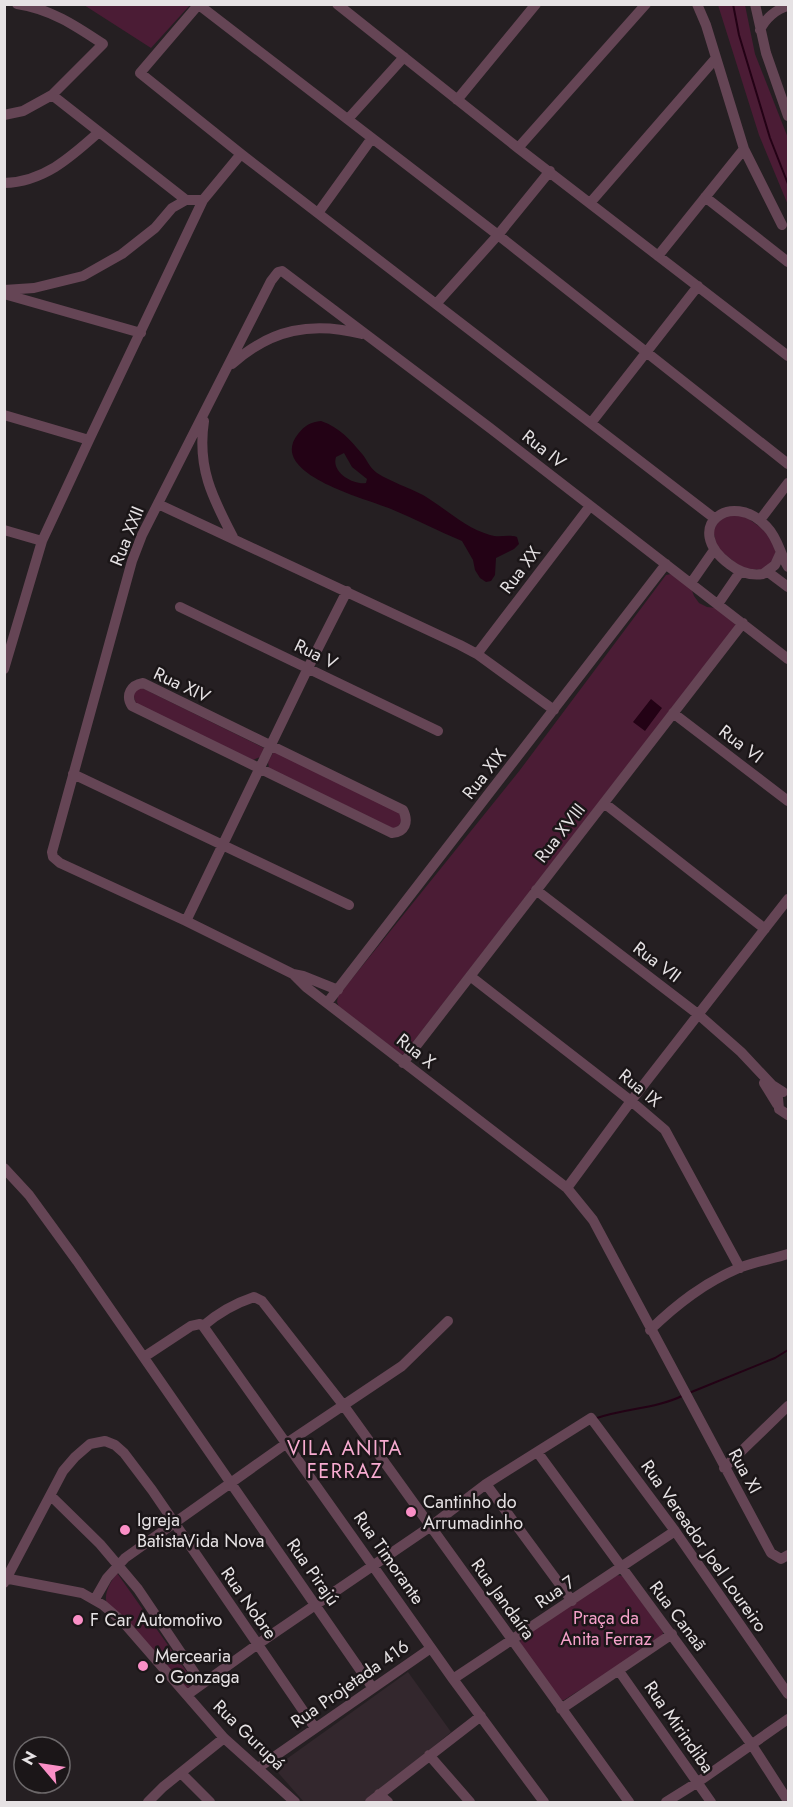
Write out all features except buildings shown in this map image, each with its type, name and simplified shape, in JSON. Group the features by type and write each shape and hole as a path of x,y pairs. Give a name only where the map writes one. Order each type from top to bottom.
{"street":[{"path":"4,115 23,111 52,95 103,45 71,22 35,7 17,4"},
{"path":"337,4 518,148 789,356"},
{"path":"457,100 536,4"},
{"path":"518,148 646,4"},
{"path":"697,4 744,149 782,225"},
{"path":"754,4 766,53 789,116"},
{"path":"714,518 241,154 140,73 199,5 498,235 789,464"},
{"path":"760,30 772,14 789,6"},
{"path":"348,120 404,57"},
{"path":"590,202 716,58"},
{"path":"52,95 186,200"},
{"path":"4,183 14,183 41,175 66,162 99,132"},
{"path":"318,213 372,138"},
{"path":"658,256 744,149"},
{"path":"4,669 8,641 42,541 203,200 241,154"},
{"path":"436,304 498,235 550,171"},
{"path":"705,196 789,262"},
{"path":"4,292 34,288 83,276 122,254 155,228 172,208 186,200 203,200"},
{"name":"Rua IV","path":"278,273 282,271 288,274 789,659"},
{"name":"Rua XXII","path":"57,831 132,561 142,535 268,288 278,273"},
{"path":"591,423 698,286"},
{"path":"4,292 141,333"},
{"path":"228,368 243,354 262,342 303,328 332,327 369,336"},
{"path":"206,411 201,437 207,485 233,537"},
{"path":"4,415 89,440"},
{"path":"760,520 789,483"},
{"path":"158,504 348,591 477,654 554,710"},
{"name":"Rua XX","path":"477,654 590,506"},
{"path":"780,554 775,565 768,572 758,575 740,572 714,550 708,535 714,518 722,512 740,511 760,520 772,533 780,554 789,567"},
{"path":"4,530 42,541"},
{"path":"691,583 714,550"},
{"name":"Rua XIX","path":"327,1003 666,564"},
{"path":"718,604 740,572"},
{"path":"768,572 789,587"},
{"path":"186,921 270,745 348,591"},
{"name":"Rua V","path":"180,607 438,731"},
{"name":"Rua XVIII","path":"403,1063 743,623"},
{"name":"Rua XIV","path":"143,683 403,810 407,820 405,826 392,833 259,768 132,706 129,701 130,691 133,687 143,683"},
{"name":"Rua VI","path":"673,713 789,801"},
{"path":"73,774 349,905"},
{"path":"604,803 765,929"},
{"name":"Rua X","path":"57,831 52,852 56,860 293,974 300,982 403,1063 567,1188 593,1220 685,1394"},
{"name":"Rua VII","path":"536,890 699,1015 753,1065"},
{"path":"567,1188 789,898"},
{"path":"293,974 338,990"},
{"name":"Rua IX","path":"470,976 632,1101 659,1125 671,1138 740,1268"},
{"path":"753,1065 772,1085 786,1091"},
{"path":"753,1065 780,1112 789,1116"},
{"path":"777,1104 778,1096 786,1091"},
{"name":"Rua Pirajú","path":"4,1168 29,1195 144,1357 372,1687"},
{"path":"650,1330 673,1307 692,1293 740,1268 789,1254"},
{"name":"Rua Jandaíra","path":"206,1329 211,1319 243,1301 254,1297 262,1301 344,1406 629,1803"},
{"path":"95,1599 106,1578 118,1564 287,1443 402,1366 448,1321"},
{"path":"144,1357 191,1326 200,1324 206,1329"},
{"name":"Rua Timorante","path":"206,1329 453,1679 544,1803"},
{"name":"Rua XI","path":"685,1394 768,1548 783,1556"},
{"path":"724,1468 789,1406"},
{"name":"Rua Vereador Joel Loureiro","path":"538,1453 591,1418 675,1531 789,1694"},
{"name":"Rua Nobre","path":"5,1580 63,1471 90,1444 105,1441 115,1445 124,1453 152,1490 315,1728"},
{"path":"187,1695 431,1526 486,1484 538,1453"},
{"name":"Rua Canaã","path":"538,1453 752,1745 789,1802"},
{"path":"486,1484 572,1601"},
{"path":"51,1496 118,1564 138,1588 202,1684"},
{"name":"Rua 7","path":"453,1679 675,1531"},
{"name":"Rua Gurupá","path":"5,1580 67,1589 95,1599 124,1623 224,1738 296,1803"},
{"path":"561,1709 672,1635"},
{"name":"Rua Projetada 416","path":"258,1768 431,1648"},
{"name":"Rua Mirindiba","path":"619,1671 711,1803"},
{"path":"370,1803 481,1716"},
{"path":"666,1803 789,1719"},
{"path":"148,1803 163,1787 224,1738"},
{"path":"429,1755 470,1803"},
{"path":"181,1773 210,1803"},
{"path":"380,1794 388,1803"}],"shaded area":[{"path":"317,421 334,427 345,435 377,473 423,495 472,528 493,536 517,537 519,544 496,558 495,575 491,581 486,582 475,570 473,560 462,541 391,509 324,483 307,473 296,461 292,448 298,434 308,424","holes":["344,453 352,467 367,479 366,483 355,482 344,476 337,468 336,457"]},
{"path":"651,699 662,708 645,731 633,722"},
{"path":"408,1672 451,1732 367,1802 304,1802 274,1768"}],"green space":[{"path":"84,5 190,5 151,48"},
{"path":"718,5 745,5 755,54 788,138 788,205 759,135"},
{"path":"740,515 764,531 773,543 775,556 762,570 742,568 717,548 713,529 723,516"},
{"path":"671,574 691,588 699,603 716,608 736,625 403,1055 401,1054 339,1007 338,996 520,770 666,575"},
{"path":"140,687 264,748 260,757 253,760 136,704 133,693"},
{"path":"274,751 399,812 402,820 394,829 269,768 268,762"},
{"path":"117,1573 194,1682 185,1691 107,1604 107,1592"},
{"name":"Praça da Anita Ferraz","path":"616,1575 623,1576 663,1632 662,1638 560,1701 520,1643 521,1638"}],"waterway":[{"path":"733,4 739,35 770,138 788,184"},
{"path":"689,1393 775,1358 788,1350"},
{"path":"597,1418 663,1403 684,1395"}],"place":[{"name":"Cantinho do Arrumadinho","path":"411,1512"},
{"name":"Igreja BatistaVida Nova","path":"125,1530"},
{"name":"F Car Automotivo","path":"78,1620"},
{"name":"Mercearia o Gonzaga","path":"143,1666"}],"district":[{"name":"VILA ANITA FERRAZ","path":"345,1460"}]}
